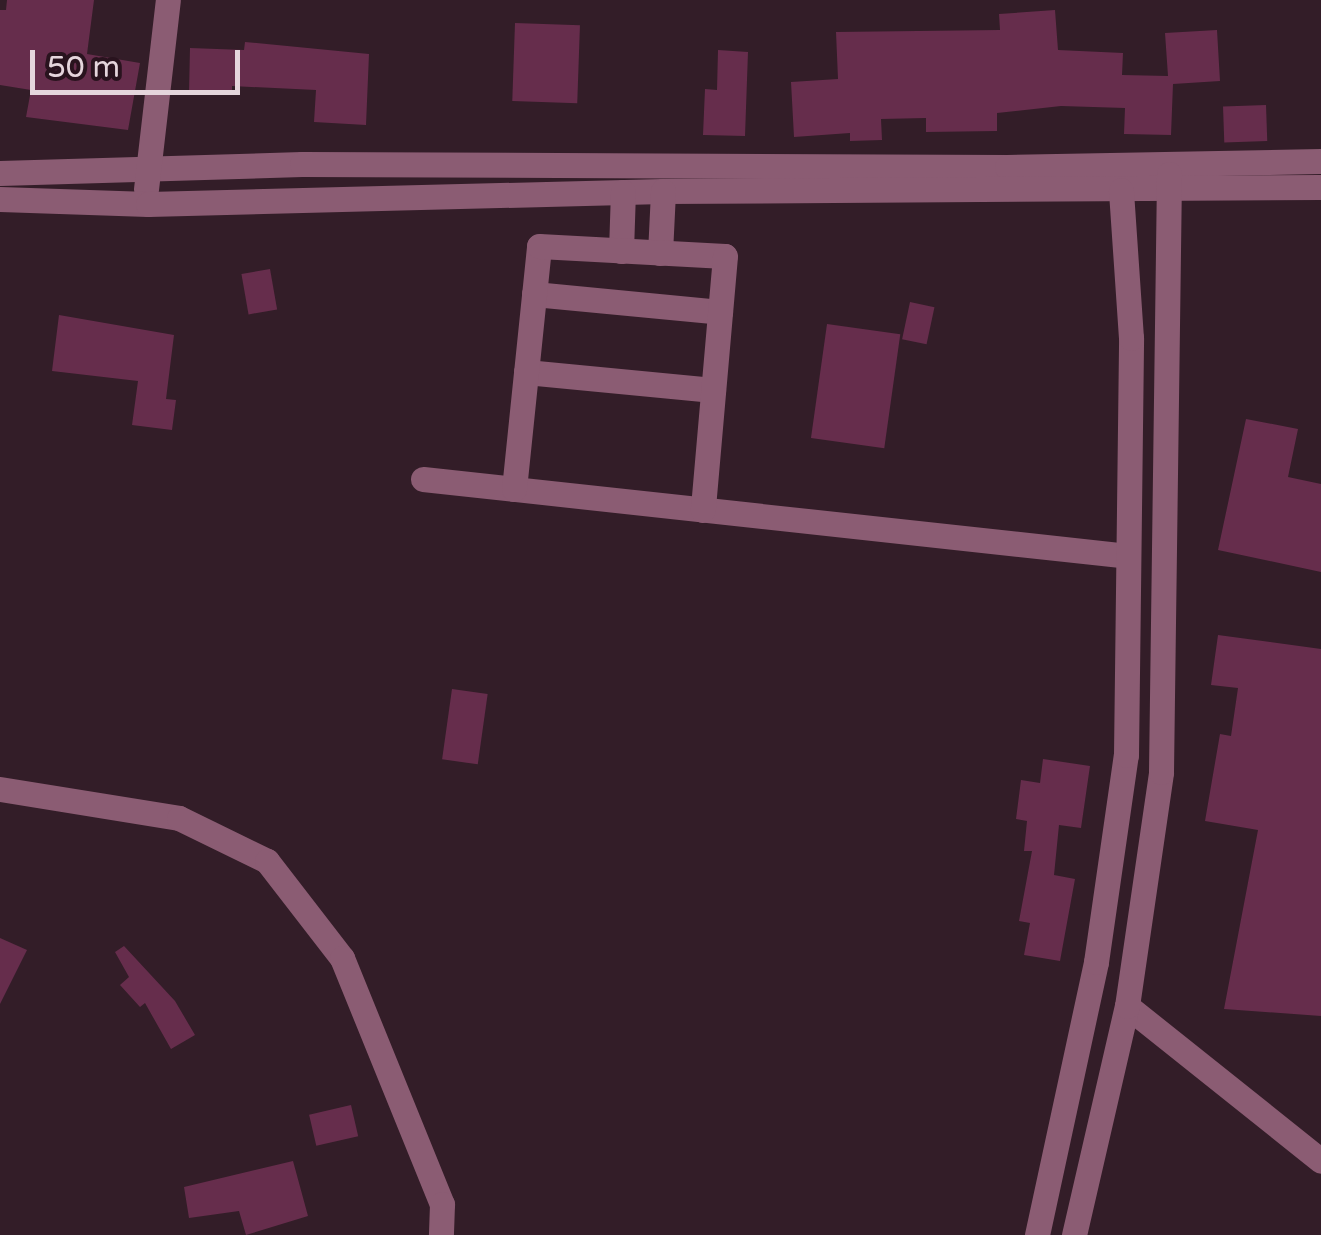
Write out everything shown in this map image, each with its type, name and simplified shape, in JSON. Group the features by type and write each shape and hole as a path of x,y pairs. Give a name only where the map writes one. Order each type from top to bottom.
{"street":[{"path":"148,204 144,172 168,0"},
{"path":"0,172 144,172 302,164 1321,161"},
{"path":"1074,1235 1127,1006 1165,722 1170,162"},
{"path":"890,192 892,165"},
{"path":"0,200 148,204 662,191 1321,187"},
{"path":"1037,1235 1109,889 1126,755 1130,368 1121,190"},
{"path":"660,253 662,191"},
{"path":"621,250 623,192"},
{"path":"514,489 538,246 725,256 703,510"},
{"path":"534,294 720,312"},
{"path":"1130,368 1166,368"},
{"path":"526,372 714,390"},
{"path":"423,480 1128,556"},
{"path":"0,788 179,818 267,860 342,958 442,1204 441,1235"},
{"path":"1127,1006 1321,1161"}],"building":[{"path":"7,0 94,0 87,54 140,63 128,130 26,117 31,90 0,85 0,10 6,10"},
{"path":"1055,10 1058,50 1123,53 1122,75 1168,76 1165,33 1217,30 1220,81 1173,84 1171,135 1124,134 1125,108 1061,106 997,113 997,131 926,132 926,118 881,119 882,140 850,141 850,133 794,137 791,82 838,79 836,32 1000,30 999,14"},
{"path":"515,23 580,25 577,103 512,101"},
{"path":"245,42 369,54 366,125 314,122 316,90 232,86 232,95 189,93 190,48 244,50"},
{"path":"718,50 748,52 745,136 703,135 705,89 717,90"},
{"path":"1266,105 1267,141 1224,142 1223,107"},
{"path":"270,269 277,309 249,314 241,274"},
{"path":"910,302 934,307 927,344 902,339"},
{"path":"59,315 174,335 166,399 176,400 172,430 132,425 138,381 52,371"},
{"path":"827,324 900,334 884,448 811,438"},
{"path":"1246,419 1298,429 1288,477 1321,484 1321,572 1218,550"},
{"path":"1218,635 1321,649 1321,1016 1224,1009 1258,830 1205,821 1220,734 1231,736 1238,688 1211,685"},
{"path":"452,689 488,694 478,764 442,759"},
{"path":"1043,759 1090,766 1081,828 1059,825 1054,875 1075,879 1060,961 1024,955 1030,923 1019,921 1032,851 1024,851 1027,821 1016,819 1021,780 1040,783"},
{"path":"0,938 27,950 0,1004"},
{"path":"124,946 175,1001 195,1035 171,1049 145,1003 140,1007 120,985 129,977 115,952"},
{"path":"351,1105 358,1136 316,1146 309,1115"},
{"path":"293,1161 308,1216 246,1235 239,1211 189,1218 184,1187"}]}
